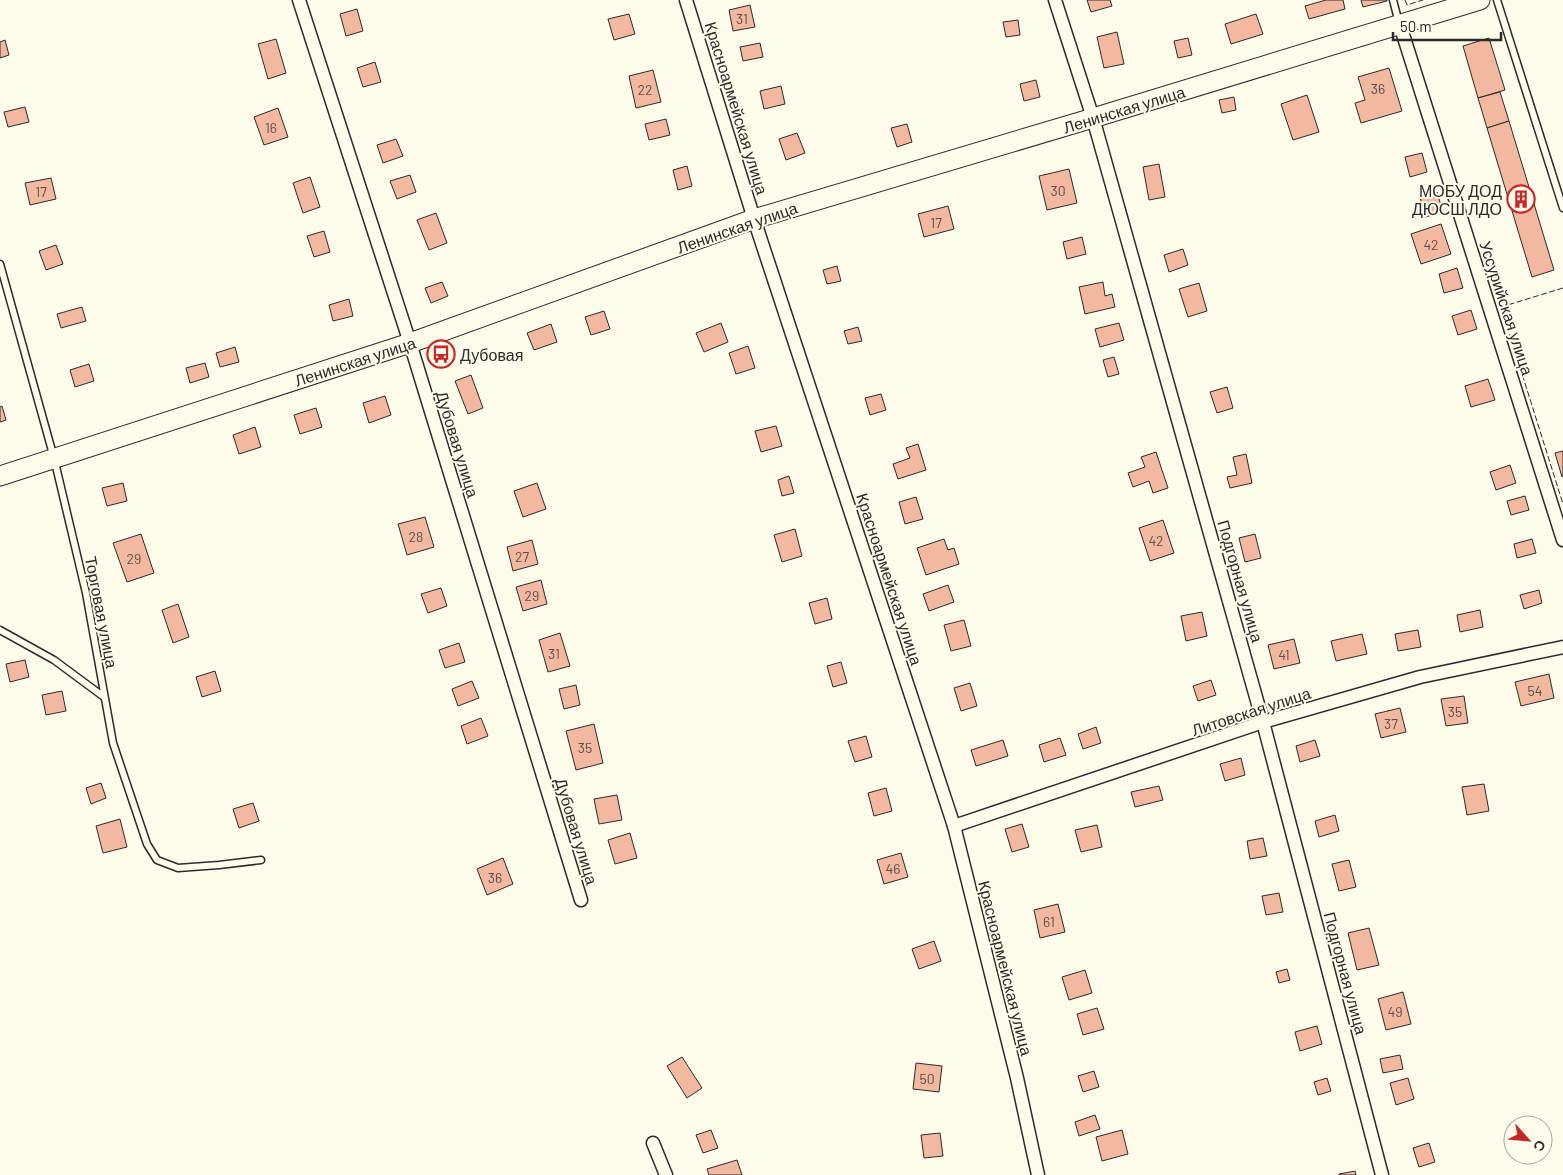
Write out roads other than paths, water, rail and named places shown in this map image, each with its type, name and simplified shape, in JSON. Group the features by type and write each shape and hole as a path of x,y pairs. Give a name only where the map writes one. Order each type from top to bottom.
{"main road":[{"name":"Ленинская улица","path":"0,476 410,343 754,219 1480,0"}],"street":[{"name":"Дубовая улица","path":"299,0 410,343 581,900"},
{"name":"Красноармейская улица","path":"686,0 754,219 954,826 1017,1078 1038,1175"},
{"name":"Подгорная улица","path":"1055,0 1093,118 1264,722 1382,1175"},
{"name":"Уссурийская улица","path":"1400,25 1563,540"},
{"name":"Литовская улица","path":"954,826 1264,722 1420,677 1563,647"},
{"path":"653,1143 666,1175"}],"lane":[{"name":"Уссурийская улица","path":"1393,0 1400,25"},
{"path":"1497,0 1563,208"},
{"name":"Торговая улица","path":"0,264 54,458 86,593 112,742 147,844 157,860 178,868 261,860"},
{"path":"0,630 54,660 104,696"}],"place":[{"name":"МОБУ ДОД ДЮСШ ЛДО","path":"1521,199"},
{"name":"Дубовая","path":"441,354"}]}
